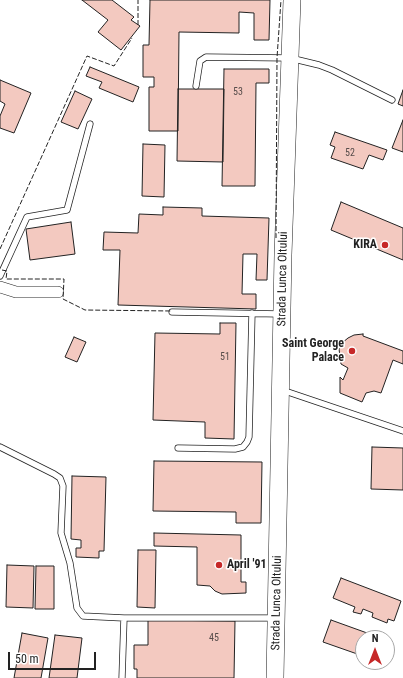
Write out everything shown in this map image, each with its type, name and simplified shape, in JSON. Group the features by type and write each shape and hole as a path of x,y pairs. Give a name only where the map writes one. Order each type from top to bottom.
{"main road":[{"name":"Strada Lunca Oltului","path":"275,678 282,314 292,0"}],"street":[{"path":"0,286 16,292 58,292"}],"lane":[{"path":"196,86 200,61 206,57 290,58 319,65 332,70 392,100"},
{"path":"0,276 27,217 67,210 90,124"},
{"path":"172,312 282,314"},
{"path":"178,448 235,449 243,447 247,442 249,437 252,313"},
{"path":"281,389 403,431"},
{"path":"0,447 60,478 63,486 61,533 70,563 79,613 87,617 124,618 277,618"},
{"path":"122,678 124,618"}],"building":[{"path":"82,0 112,0 134,17 131,20 140,26 121,50 98,32 108,20"},
{"path":"150,0 270,0 269,40 254,40 254,13 239,12 239,33 179,32 178,131 149,131 149,87 154,87 154,77 143,77 143,45 149,45"},
{"path":"90,67 139,87 133,102 99,88 102,82 86,76"},
{"path":"224,69 269,69 269,83 256,83 255,186 222,186"},
{"path":"0,80 31,93 14,133 0,128 0,116 5,104 0,101"},
{"path":"178,89 224,89 223,162 177,161"},
{"path":"403,90 403,106 398,104"},
{"path":"75,91 92,99 78,129 61,122"},
{"path":"403,120 403,152 392,148"},
{"path":"335,132 387,150 383,160 369,155 363,169 331,158 335,147 330,145"},
{"path":"143,144 165,145 164,197 142,196"},
{"name":"KIRA","path":"341,202 403,228 403,260 331,230"},
{"path":"163,207 202,208 202,216 269,218 267,280 256,280 257,254 243,254 242,294 256,294 256,309 118,305 120,250 103,250 104,232 138,233 139,214 163,215"},
{"path":"71,222 75,254 30,260 26,229"},
{"path":"220,323 236,323 234,439 205,438 205,422 153,420 155,333 220,334"},
{"path":"363,334 363,336 403,351 403,364 393,360 381,393 374,391 366,393 362,402 340,393 340,377 343,380 348,368 341,364 339,349 342,343 348,338 354,335"},
{"path":"74,337 86,342 77,362 65,357"},
{"path":"372,447 403,448 403,490 371,489"},
{"path":"154,461 262,462 261,523 236,523 236,512 153,511"},
{"path":"72,476 106,477 104,551 99,551 99,558 76,557 76,548 81,548 81,540 71,539"},
{"name":"April '91","path":"154,533 241,535 241,582 246,582 246,593 222,594 215,591 210,586 197,585 197,547 154,546"},
{"path":"138,550 156,550 155,608 137,607"},
{"path":"7,565 34,566 33,608 6,607"},
{"path":"36,566 54,566 54,609 35,609"},
{"path":"341,578 401,601 394,621 388,619 387,623 372,617 373,613 363,609 361,614 353,612 355,607 333,598"},
{"path":"148,620 235,621 234,678 137,678 137,669 134,669 134,645 148,645"},
{"path":"331,620 359,630 355,630 355,653 323,642"},
{"path":"22,633 48,638 41,678 14,678"},
{"path":"55,635 82,638 77,678 49,678"}],"fence":[{"path":"138,0 138,25"},
{"path":"276,238 277,58 281,0"},
{"path":"0,249 87,56 114,66 132,38"},
{"path":"2,270 7,271 6,279 64,279 63,299 85,310 172,311"}],"place":[{"name":"KIRA","path":"385,245"},
{"name":"Saint George Palace","path":"352,351"},
{"name":"April '91","path":"219,565"}]}
